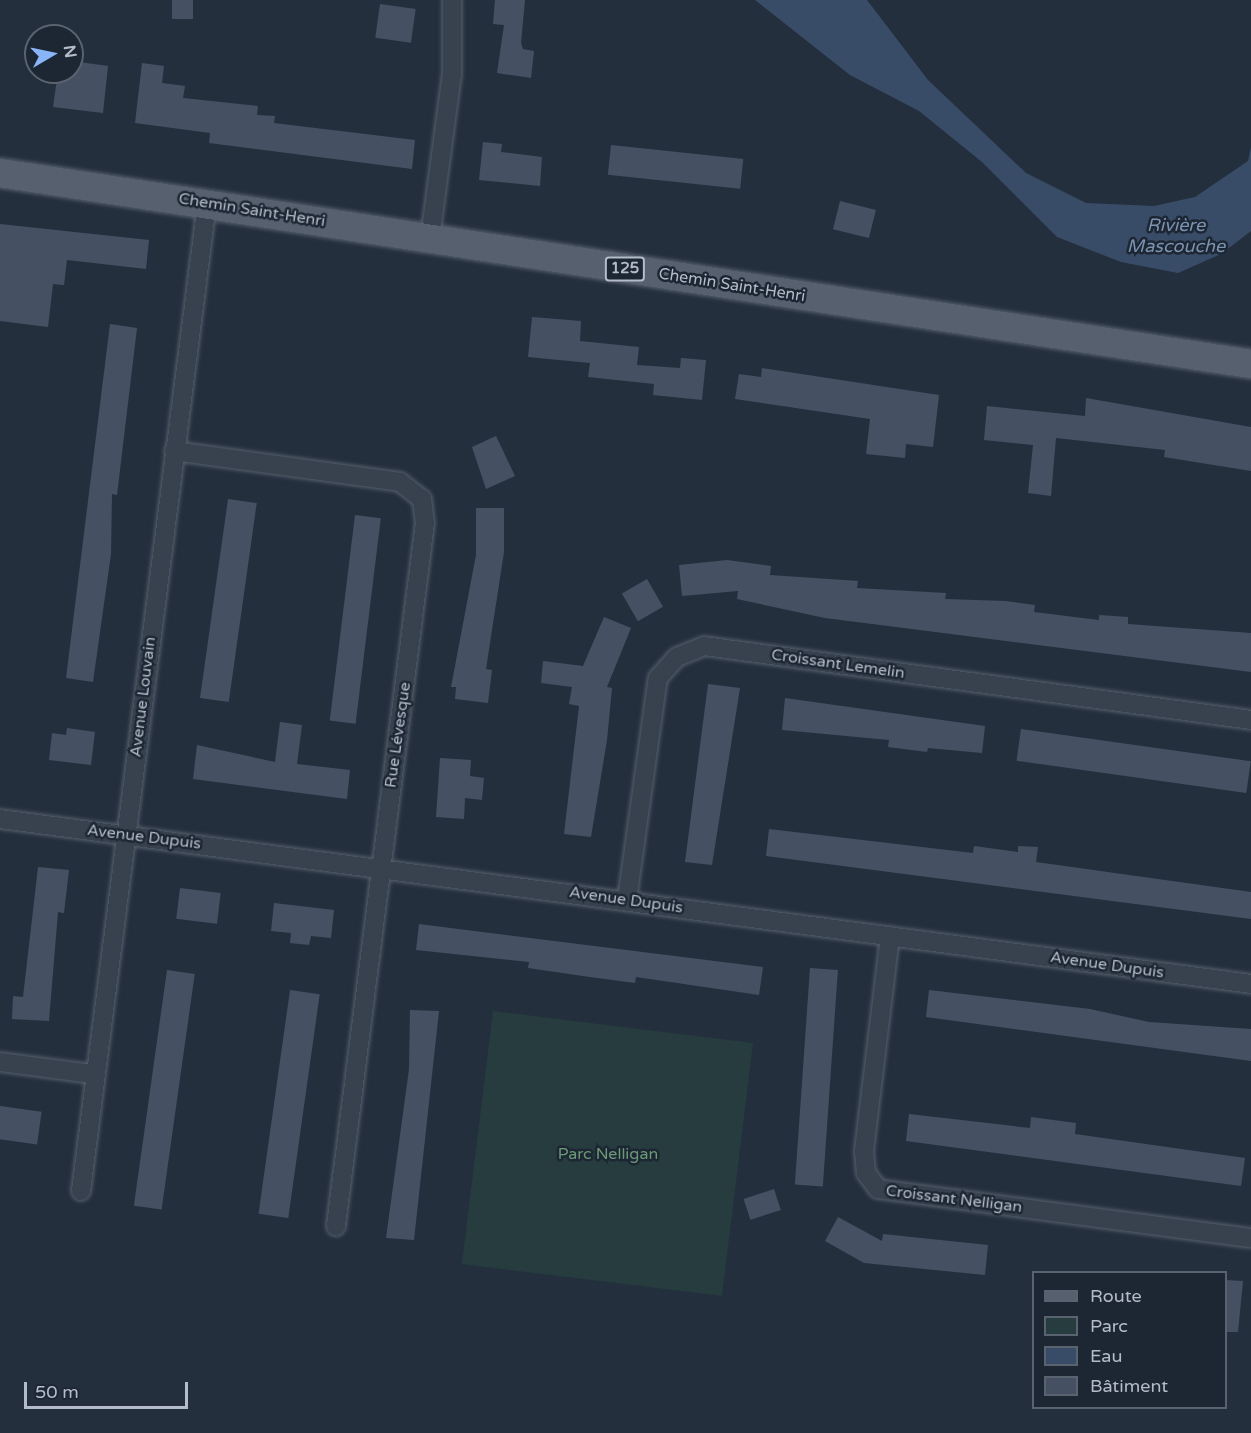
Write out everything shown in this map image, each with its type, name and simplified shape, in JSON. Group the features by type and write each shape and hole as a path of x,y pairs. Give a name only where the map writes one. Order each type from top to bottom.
{"main road":[{"name":"Chemin Saint-Henri","path":"0,173 1251,364"}],"street":[{"path":"429,238 452,75 452,0"},
{"name":"Avenue Louvain","path":"81,1191 93,1074 207,203"},
{"name":"Rue Lévesque","path":"174,451 400,482 422,499 425,523 336,1226"},
{"name":"Croissant Lemelin","path":"627,900 658,678 677,657 704,646 1251,720"},
{"name":"Avenue Dupuis","path":"0,819 380,866 1251,984"},
{"name":"Croissant Nelligan","path":"890,936 864,1151 866,1173 878,1189 1251,1238"},
{"path":"0,1062 93,1074"}],"green space":[{"name":"Parc Nelligan","path":"493,1011 753,1043 722,1296 462,1264"}],"water":[{"name":"Rivière Mascouche","path":"755,0 867,0 928,80 1026,173 1086,203 1154,206 1195,197 1248,161 1251,147 1251,231 1221,254 1178,273 1121,262 1057,237 982,162 919,111 850,75"}],"building":[{"path":"172,0 193,0 193,19 172,19"},
{"path":"495,0 525,0 521,43 523,49 534,51 531,78 497,73 504,25 493,24"},
{"path":"380,4 416,9 411,43 375,38"},
{"path":"84,63 108,66 103,113 53,107 56,84 84,84"},
{"path":"142,63 164,66 162,83 185,86 183,98 258,106 257,115 275,116 274,123 415,140 412,169 209,143 210,133 135,123"},
{"path":"483,142 502,144 501,152 542,157 540,186 479,180"},
{"path":"611,145 743,159 740,189 608,175"},
{"path":"840,201 876,210 869,238 833,229"},
{"path":"0,224 149,240 146,269 67,260 64,285 53,284 48,327 0,321"},
{"path":"532,317 581,321 580,341 639,347 637,365 680,368 681,358 706,360 702,400 653,395 654,384 588,377 590,363 528,357"},
{"path":"110,324 137,328 117,495 112,494 111,554 93,682 66,678"},
{"path":"762,368 939,395 933,447 906,444 905,458 866,454 870,419 735,399 739,374 761,377"},
{"path":"1086,398 1251,427 1251,471 1164,457 1165,450 1056,438 1051,496 1028,493 1033,445 984,440 987,406 1085,416"},
{"path":"496,436 515,476 486,489 472,447"},
{"path":"228,499 257,503 229,702 200,698"},
{"path":"476,508 504,508 504,552 486,669 492,670 488,703 455,699 456,687 451,687 476,555"},
{"path":"355,515 381,518 356,724 330,720"},
{"path":"727,560 771,566 770,575 858,581 857,588 946,593 945,599 1006,601 1035,605 1034,612 1099,620 1099,615 1128,617 1128,624 1251,633 1251,672 825,618 737,599 738,591 682,596 679,565"},
{"path":"647,579 663,607 638,621 622,594"},
{"path":"604,617 631,628 607,687 612,688 607,740 591,837 564,834 579,706 569,704 572,687 541,683 543,661 583,666"},
{"path":"708,684 740,688 712,865 685,862"},
{"path":"785,698 985,726 982,753 928,748 927,752 888,747 889,740 782,730"},
{"path":"280,722 302,725 297,764 350,770 347,799 193,779 197,745 275,762"},
{"path":"67,728 95,732 91,765 49,760 52,733 66,735"},
{"path":"1021,729 1251,761 1246,793 1017,761"},
{"path":"440,758 471,760 470,776 484,778 482,800 465,798 464,819 436,817"},
{"path":"769,829 973,853 974,846 1018,852 1018,846 1038,847 1036,862 1251,892 1251,919 766,856"},
{"path":"38,867 69,870 64,913 58,912 49,1021 12,1019 13,996 23,997"},
{"path":"180,888 221,893 217,924 176,919"},
{"path":"274,903 334,910 331,938 311,936 309,945 290,943 291,933 271,931"},
{"path":"419,924 763,967 759,995 636,977 635,983 528,968 529,962 416,950"},
{"path":"810,968 838,970 823,1186 795,1184"},
{"path":"167,970 195,974 162,1210 134,1206"},
{"path":"290,990 320,994 288,1218 259,1214"},
{"path":"929,990 1090,1009 1149,1022 1251,1029 1251,1061 926,1017"},
{"path":"410,1010 439,1011 414,1240 386,1238 409,1069"},
{"path":"0,1106 42,1112 37,1145 0,1139"},
{"path":"909,1114 1030,1128 1031,1117 1076,1123 1075,1134 1245,1158 1241,1186 906,1141"},
{"path":"774,1189 781,1210 750,1220 744,1199"},
{"path":"838,1217 882,1241 883,1234 988,1245 985,1275 864,1263 825,1241"},
{"path":"1227,1280 1243,1281 1238,1332 1227,1332"}]}
